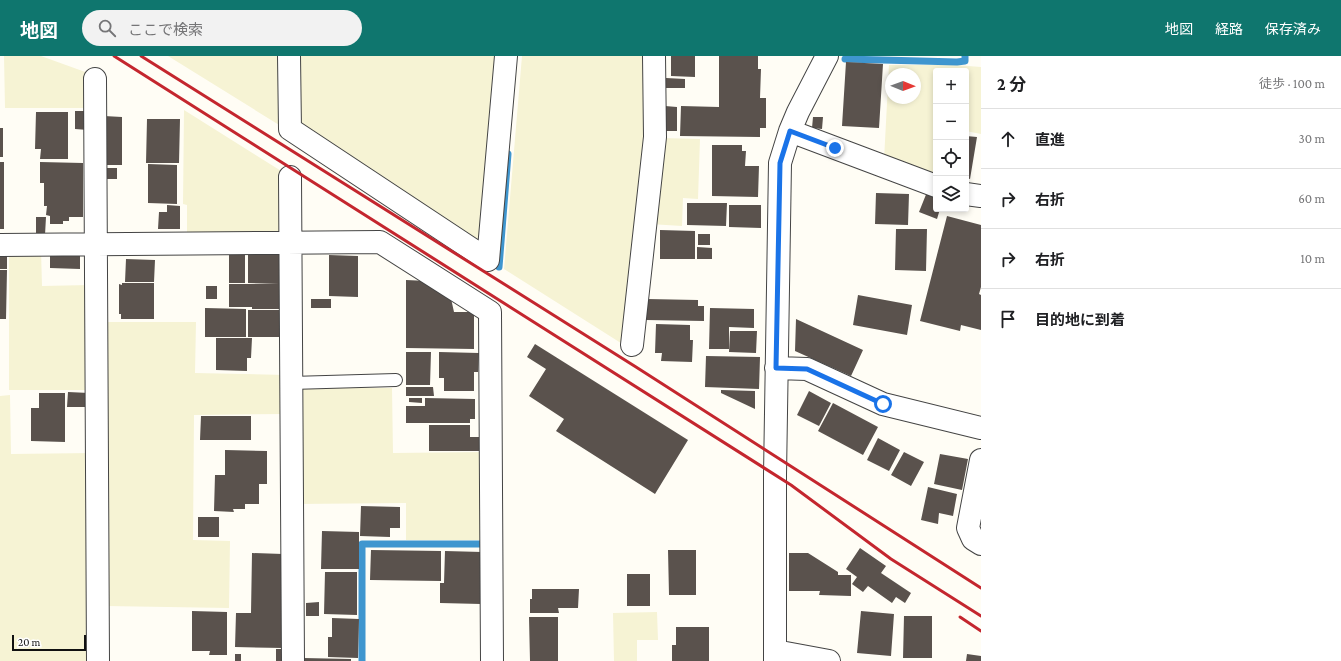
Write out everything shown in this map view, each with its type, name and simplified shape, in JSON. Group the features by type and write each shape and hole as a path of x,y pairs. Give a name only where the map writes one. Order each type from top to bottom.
{"street":[{"path":"289,56 290,129 488,260 506,56"},
{"path":"632,345 655,138 654,56"},
{"path":"827,56 798,112 790,131 780,163 776,368 775,656 830,661"},
{"path":"95,78 98,661"},
{"path":"790,131 933,185"},
{"path":"290,177 293,661"},
{"path":"969,194 981,196"},
{"path":"0,245 380,242 490,312 492,661"},
{"path":"776,368 807,369 883,404 981,428"},
{"path":"981,460 968,528 973,539 981,544"}],"lane":[{"path":"291,383 396,380"}],"shaded area":[{"path":"4,56 41,56 88,73 89,108 5,108"},
{"path":"168,56 284,56 284,128"},
{"path":"295,56 501,56 484,248 296,127"},
{"path":"522,56 645,56 648,144 624,345 504,269"},
{"path":"889,65 955,65 981,67 981,134 969,132 969,68 933,68 933,178 884,160 887,104 921,104 921,68 889,68"},
{"path":"184,110 286,174 287,235 187,235 187,205 183,204"},
{"path":"662,138 700,139 698,199 683,198 682,226 650,224"},
{"path":"41,250 42,286 90,285 91,390 9,390 9,251"},
{"path":"103,322 196,322 195,373 286,375 286,414 194,415 193,540 230,541 229,608 106,606"},
{"path":"297,388 392,388 393,453 485,452 485,540 406,540 406,503 297,504"},
{"path":"10,395 11,454 92,453 94,661 0,661 0,396"},
{"path":"657,612 658,640 637,640 637,661 614,661 613,613"}],"building":[{"path":"671,56 695,56 695,77 671,76"},
{"path":"719,56 758,56 758,69 761,69 760,98 766,98 766,128 760,128 760,137 680,136 681,106 719,107"},
{"path":"846,62 883,64 879,128 842,126"},
{"path":"666,78 685,79 685,88 666,88"},
{"path":"665,106 677,107 677,131 665,131"},
{"path":"75,111 88,111 88,130 75,129"},
{"path":"36,112 68,112 68,159 40,159 41,149 35,149"},
{"path":"104,116 122,117 122,165 104,165"},
{"path":"813,117 823,117 822,129 812,128"},
{"path":"147,119 180,119 179,163 146,163"},
{"path":"0,128 3,128 3,157 0,157"},
{"path":"969,136 977,137 969,179"},
{"path":"712,145 742,145 742,151 746,151 745,166 759,166 758,197 712,196"},
{"path":"0,162 4,162 4,229 0,229"},
{"path":"40,162 83,163 83,217 69,217 69,221 63,221 63,224 50,224 50,216 46,215 47,206 44,206 44,183 40,183"},
{"path":"148,164 177,165 177,204 148,203"},
{"path":"103,168 117,168 117,179 103,179"},
{"path":"927,192 933,195 933,212 939,212 937,219 919,212"},
{"path":"876,193 909,194 908,225 875,224"},
{"path":"687,203 727,203 726,226 687,225"},
{"path":"167,205 180,206 180,229 158,229 159,212 167,212"},
{"path":"729,205 761,205 761,228 729,227"},
{"path":"947,216 981,225 981,287 979,294 981,295 981,330 961,325 960,331 920,321"},
{"path":"36,217 46,217 45,235 36,235"},
{"path":"896,229 927,229 926,271 895,270"},
{"path":"660,230 695,231 695,259 660,259"},
{"path":"698,234 710,234 710,245 698,245"},
{"path":"697,247 712,248 712,259 697,259"},
{"path":"0,253 7,253 7,269 0,269"},
{"path":"50,253 80,254 80,269 50,268"},
{"path":"229,254 245,254 245,283 229,283"},
{"path":"248,254 280,255 279,284 248,283"},
{"path":"329,255 358,256 358,297 329,296"},
{"path":"126,259 155,260 154,282 125,282"},
{"path":"0,270 7,270 6,319 0,319"},
{"path":"406,280 427,281 450,294 454,312 474,312 474,349 406,348"},
{"path":"122,283 154,283 154,319 121,319 121,314 119,314 119,284 122,285"},
{"path":"229,284 252,284 252,307 229,307"},
{"path":"252,284 280,284 280,309 252,309"},
{"path":"206,286 217,286 217,299 206,299"},
{"path":"858,295 912,305 907,335 853,325"},
{"path":"311,299 331,299 331,308 311,308"},
{"path":"647,299 698,300 698,306 704,306 704,321 646,320"},
{"path":"205,308 246,309 246,337 205,337"},
{"path":"710,308 754,309 754,328 729,327 729,349 709,349"},
{"path":"248,310 281,310 281,337 248,337"},
{"path":"796,319 863,350 851,376 795,351"},
{"path":"656,324 690,325 690,340 693,340 692,362 661,361 662,353 655,353"},
{"path":"730,331 757,331 756,353 729,352"},
{"path":"216,338 252,338 251,358 247,358 247,371 216,370"},
{"path":"535,344 688,440 655,494 556,431 564,419 529,396 546,369 527,357"},
{"path":"406,352 431,352 430,385 406,385"},
{"path":"439,352 479,353 478,372 474,372 474,391 444,391 444,378 439,378"},
{"path":"706,356 760,357 759,389 705,387"},
{"path":"406,387 433,387 434,396 406,396"},
{"path":"721,390 755,391 755,409 721,393"},
{"path":"809,391 831,403 819,426 797,415"},
{"path":"68,392 89,393 89,407 67,407"},
{"path":"39,393 65,393 65,442 31,441 31,408 39,408"},
{"path":"409,398 422,398 422,403 409,402"},
{"path":"425,398 475,399 475,419 470,419 470,423 406,423 406,406 425,406"},
{"path":"833,403 878,427 863,455 818,431"},
{"path":"201,416 251,416 251,440 200,440"},
{"path":"429,425 470,425 470,437 482,437 481,451 429,451"},
{"path":"878,438 900,450 889,471 867,460"},
{"path":"225,450 267,451 267,484 259,484 259,504 245,504 245,509 233,509 234,512 214,511 215,475 225,475"},
{"path":"904,452 924,462 911,486 891,475"},
{"path":"940,454 968,459 962,490 934,484"},
{"path":"928,487 957,494 953,516 939,513 938,524 921,520"},
{"path":"361,506 400,507 400,528 390,528 390,537 360,536"},
{"path":"198,517 219,517 219,537 198,537"},
{"path":"322,531 359,532 359,569 321,569"},
{"path":"860,548 886,566 881,573 911,593 905,603 896,597 892,603 868,586 863,592 852,584 857,577 846,569"},
{"path":"371,550 441,551 441,581 370,580"},
{"path":"668,550 696,550 696,595 669,595"},
{"path":"445,551 482,552 481,604 440,603 440,583 444,583"},
{"path":"252,553 283,554 283,648 235,647 236,613 251,613"},
{"path":"789,553 808,553 838,572 838,575 851,575 851,596 819,595 820,591 789,591"},
{"path":"325,572 357,572 357,615 324,614"},
{"path":"627,574 650,574 650,606 627,606"},
{"path":"532,589 579,589 578,608 558,608 559,613 530,613"},
{"path":"319,602 319,616 306,616 306,603"},
{"path":"192,611 227,612 227,655 209,655 210,651 192,651"},
{"path":"861,611 894,614 891,656 857,653"},
{"path":"904,616 932,616 932,658 903,658"},
{"path":"529,617 558,617 558,661 530,661"},
{"path":"332,618 359,619 358,658 328,657 328,637 332,637"},
{"path":"676,627 709,627 709,661 672,661 672,645 676,645"},
{"path":"276,649 283,649 282,661 276,661"},
{"path":"235,654 241,654 241,661 235,661"},
{"path":"967,654 981,656 981,661 966,661"},
{"path":"303,658 351,659 351,661 303,661"}],"waterway":[{"path":"845,59 957,62 965,61 965,56"},
{"path":"499,267 508,154"},
{"path":"362,661 362,544 485,544"}],"railway":[{"path":"114,56 791,485 891,559 981,616"},
{"path":"141,56 636,367 981,588"},
{"path":"960,617 981,631"}],"route":[{"path":"835,148 790,131 780,163 776,368 807,369 883,404"}]}
